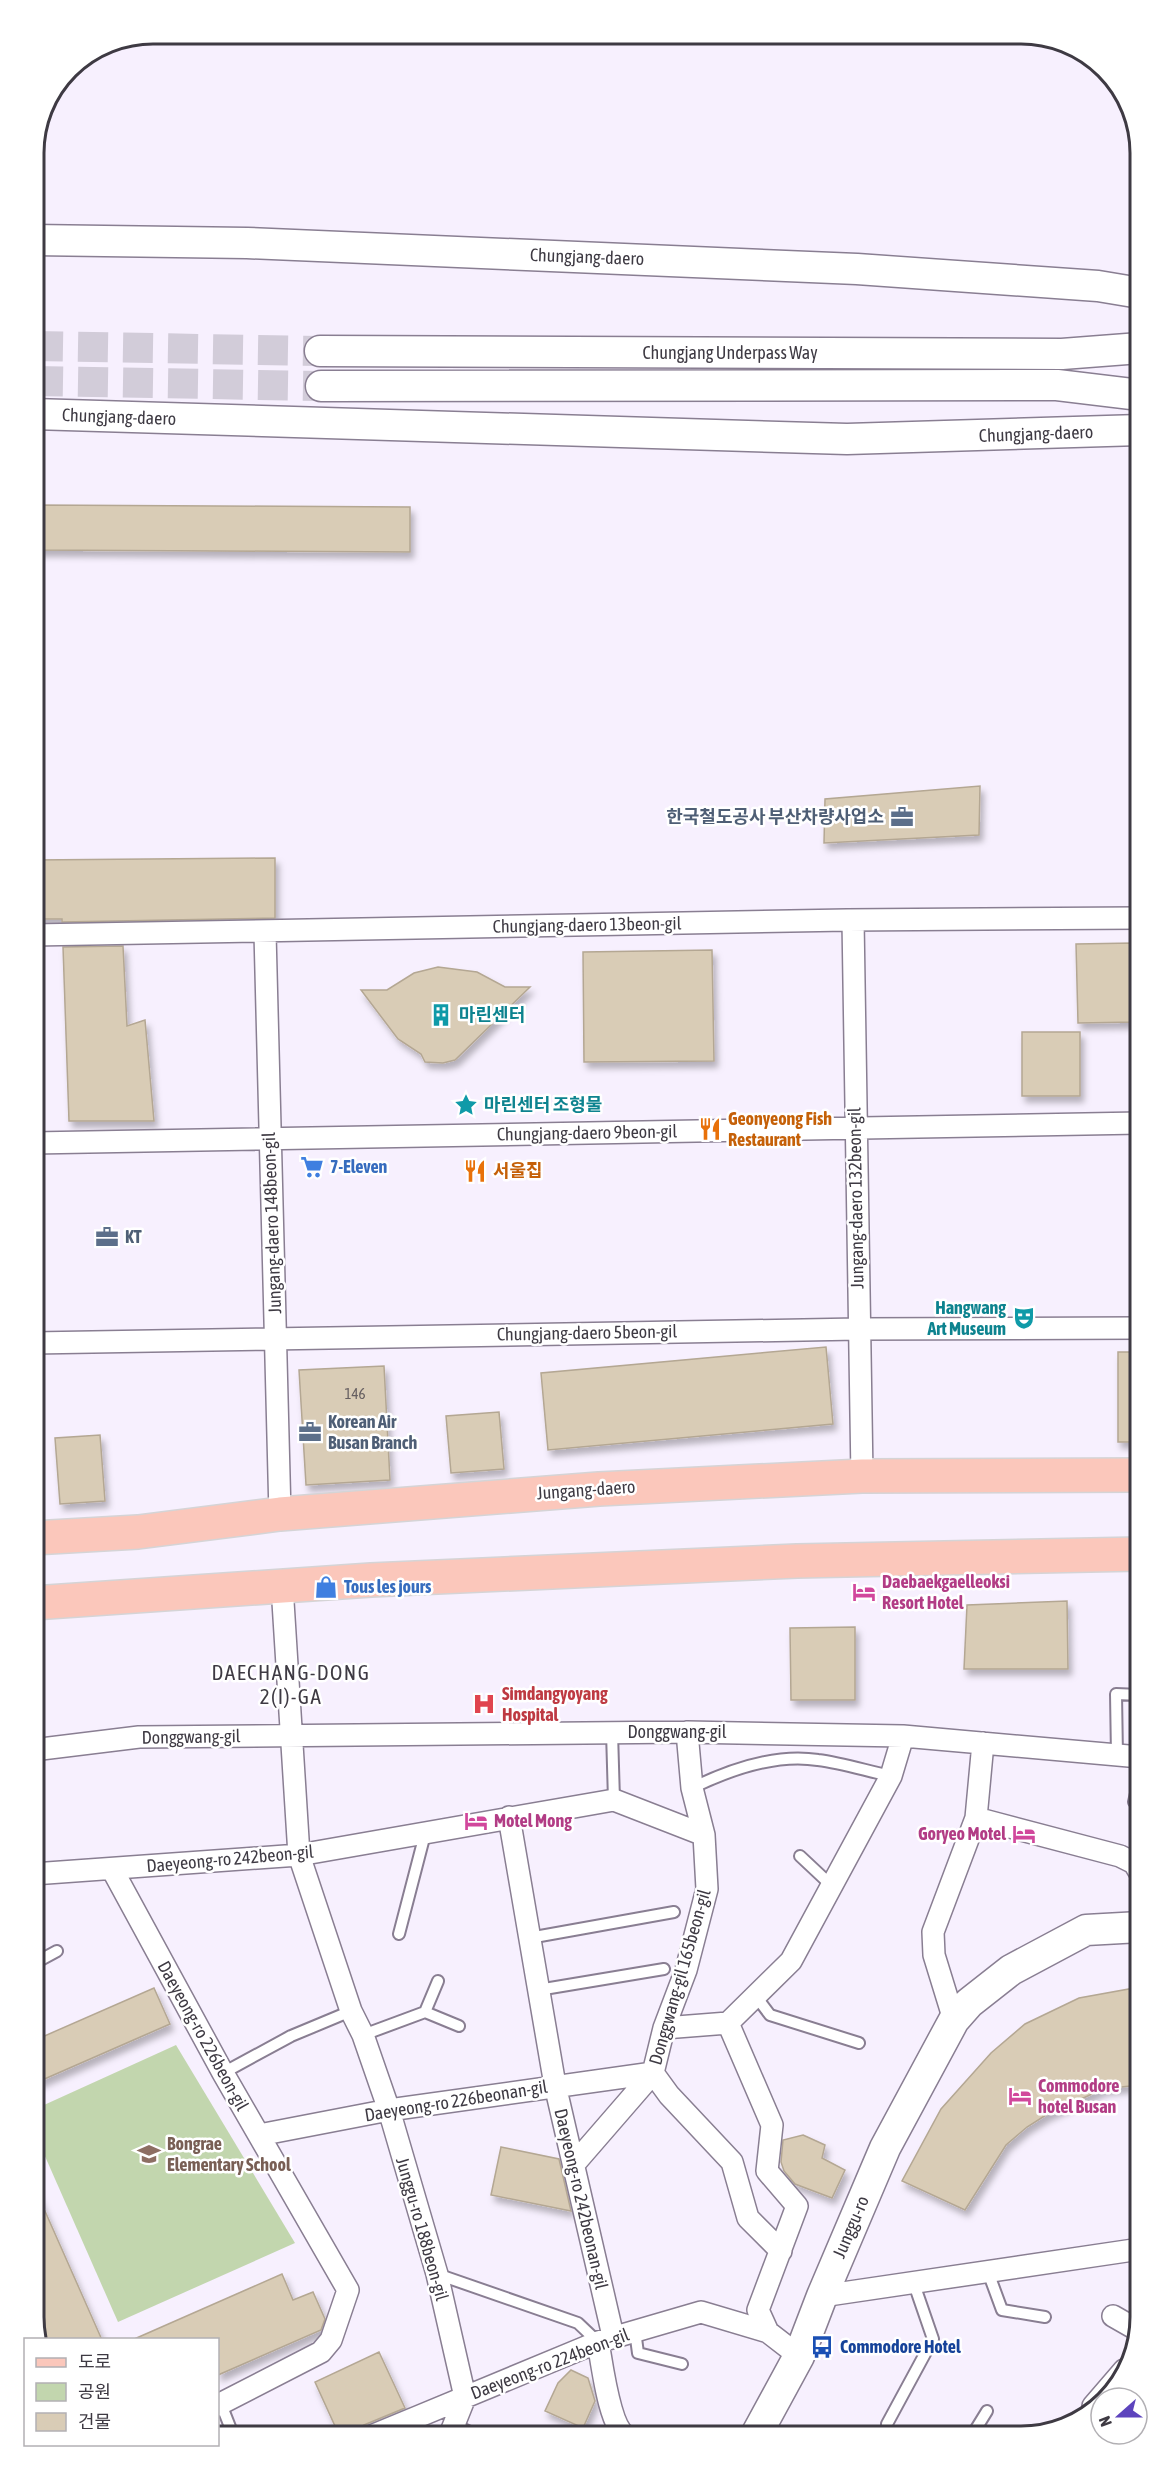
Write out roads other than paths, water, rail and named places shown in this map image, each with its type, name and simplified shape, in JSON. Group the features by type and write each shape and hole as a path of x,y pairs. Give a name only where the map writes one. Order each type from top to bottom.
{"main road":[{"name":"Chungjang-daero","path":"44,240 247,243 857,269 1098,286 1130,291"},
{"name":"Chungjang Underpass Way","path":"320,351 1062,354 1130,349"},
{"name":"Chungjang Underpass Way","path":"321,386 1057,385 1130,394"},
{"name":"Chungjang-daero","path":"44,414 847,439 1130,430"},
{"name":"Jungang-daero","path":"44,1537 138,1532 280,1514 599,1489 862,1476 1130,1475"},
{"path":"44,1602 282,1586 797,1561 1130,1554"},
{"name":"Junggu-ro","path":"762,2426 799,2356 885,2148 954,2020 969,2003 1011,1970 1086,1930 1130,1928"}],"street":[{"name":"Chungjang-daero 13beon-gil","path":"44,935 265,933 853,920 1130,918"},
{"name":"Jungang-daero 132beon-gil","path":"853,920 862,1476"},
{"name":"Jungang-daero 148beon-gil","path":"265,933 280,1514"},
{"name":"Chungjang-daero 9beon-gil","path":"44,1143 1130,1123"},
{"name":"Chungjang-daero 5beon-gil","path":"44,1343 858,1329 1130,1328"},
{"name":"Junggu-ro 188beon-gil","path":"282,1586 299,1856 351,2012 363,2035 388,2110 437,2274 465,2397"},
{"name":"Donggwang-gil","path":"44,1749 139,1737 687,1732 903,1736 1130,1757"},
{"name":"Donggwang-gil 165beon-gil","path":"687,1732 692,1788 704,1835 707,1889 686,1970 664,2028 653,2073 669,2095 732,2162 748,2218 781,2251"},
{"path":"664,2028 729,2023 791,1961 891,1776 903,1736"},
{"path":"954,2020 934,1955 933,1932 976,1818 983,1743"},
{"path":"614,1800 704,1835"},
{"name":"Daeyeong-ro 242beon-gil","path":"44,1873 299,1856 614,1800"},
{"name":"Daeyeong-ro 242beonan-gil","path":"509,1817 555,2085 575,2163 605,2339"},
{"path":"976,1818 1120,1856 1130,1861"},
{"name":"Daeyeong-ro 226beon-gil","path":"111,1869 223,2073 348,2290 331,2340 321,2352 219,2405"},
{"path":"729,2023 772,2126 767,2170 797,2206 758,2310 768,2332 799,2356"},
{"path":"575,2163 653,2073"},
{"name":"Daeyeong-ro 226beonan-gil","path":"259,2135 388,2110 653,2073"},
{"path":"822,2296 1130,2251"},
{"name":"Daeyeong-ro 224beon-gil","path":"395,2426 605,2339 701,2312 768,2332"},
{"path":"1113,2316 1129,2325"},
{"path":"605,2339 612,2411 618,2426"},
{"path":"453,2426 465,2397"}],"lane":[{"path":"1117,1756 1116,1694 1130,1695"},
{"path":"612,1732 614,1800"},
{"path":"692,1788 717,1776 787,1758 817,1759 891,1776"},
{"path":"399,1934 425,1834"},
{"path":"800,1856 832,1886"},
{"path":"530,1938 674,1912"},
{"path":"44,1958 57,1951"},
{"path":"538,1990 664,1969"},
{"path":"425,2012 438,1981"},
{"path":"755,1995 770,2014 859,2043"},
{"path":"223,2073 291,2036 351,2012"},
{"path":"363,2035 425,2012 459,2026"},
{"path":"988,2272 1002,2310 1045,2317"},
{"path":"437,2274 578,2324 605,2339"},
{"path":"887,2424 933,2339 913,2281"},
{"path":"635,2331 638,2353 682,2364"},
{"path":"219,2405 229,2426"},
{"path":"978,2426 987,2412"}],"tunnel":[{"path":"44,346 320,351"},
{"path":"44,381 321,386"}],"place":[{"name":"한국철도공사 부산차량사업소","path":"902,817"},
{"name":"마린센터","path":"441,1015"},
{"name":"마린센터 조형물","path":"466,1105"},
{"name":"Geonyeong Fish Restaurant","path":"710,1129"},
{"name":"7-Eleven","path":"312,1167"},
{"name":"서울집","path":"475,1171"},
{"name":"KT","path":"107,1237"},
{"name":"Hangwang Art Museum","path":"1024,1318"},
{"name":"Korean Air Busan Branch","path":"310,1432"},
{"name":"Tous les jours","path":"326,1587"},
{"name":"Daebaekgaelleoksi Resort Hotel","path":"864,1592"},
{"name":"Simdangyoyang Hospital","path":"484,1704"},
{"name":"Motel Mong","path":"476,1821"},
{"name":"Goryeo Motel","path":"1024,1834"},
{"name":"Commodore hotel Busan","path":"1020,2096"},
{"name":"Bongrae Elementary School","path":"149,2154"},
{"name":"Commodore Hotel","path":"822,2347"}],"district":[{"name":"DAECHANG-DONG 2(I)-GA","path":"291,1685"}]}
